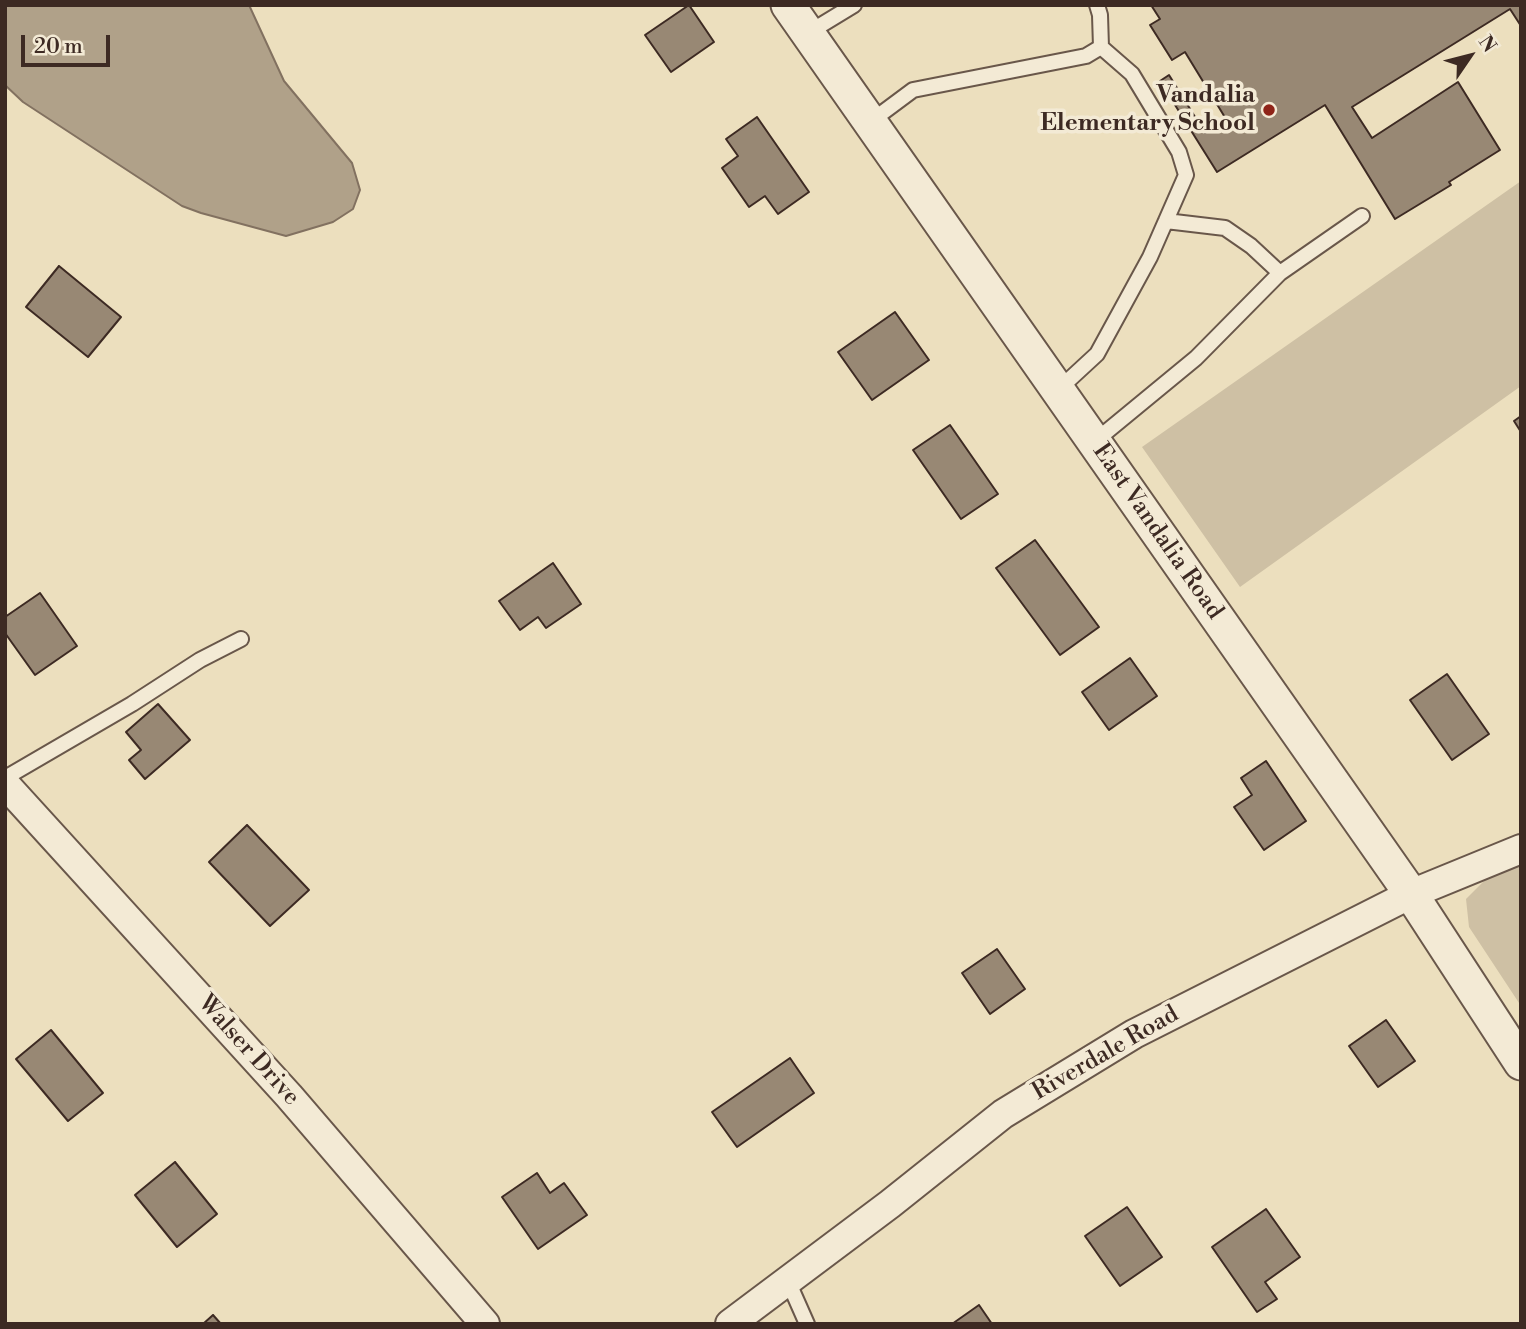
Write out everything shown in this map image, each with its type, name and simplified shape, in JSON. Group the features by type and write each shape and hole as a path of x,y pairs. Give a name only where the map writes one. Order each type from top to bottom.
{"street":[{"name":"East Vandalia Road","path":"788,5 1410,894 1521,1063"},
{"name":"Walser Drive","path":"5,784 289,1096 485,1324"},
{"name":"Riverdale Road","path":"730,1324 890,1204 1003,1114 1134,1034 1410,894 1521,849"}],"lane":[{"path":"808,33 854,5"},
{"path":"1058,390 1097,354 1150,257 1186,175 1179,152 1132,74 1101,47 1097,5"},
{"path":"870,122 913,90 1086,56 1101,47"},
{"path":"1094,442 1196,358 1280,273 1362,216"},
{"path":"1166,222 1225,228 1251,246 1280,273"},
{"path":"5,778 132,704 200,660 241,639"},
{"path":"788,1281 807,1324"}],"shaded area":[{"path":"5,5 249,5 284,81 352,163 360,190 353,209 333,222 286,236 182,206 23,102 5,85"},
{"path":"1521,181 1521,386 1240,587 1142,447"},
{"path":"1521,864 1521,1006 1469,927 1466,899 1488,877"}],"building":[{"path":"689,5 714,42 671,72 645,35"},
{"name":"Vandalia Elementary School","path":"1151,5 1521,5 1521,26 1510,9 1352,107 1372,138 1458,82 1500,150 1449,182 1451,185 1395,219 1325,105 1217,172 1160,81 1169,75 1205,133 1226,119 1185,52 1172,60 1150,25 1160,19"},
{"path":"757,117 809,192 778,214 765,196 749,207 722,168 738,156 726,139"},
{"path":"59,266 121,317 88,357 26,307"},
{"path":"895,312 929,360 872,400 838,352"},
{"path":"1521,416 1521,432 1514,421"},
{"path":"950,425 998,494 961,519 913,450"},
{"path":"1035,540 1099,627 1060,655 996,568"},
{"path":"553,563 581,604 546,628 538,617 520,630 499,601"},
{"path":"40,593 77,646 35,675 5,633 5,617"},
{"path":"1130,658 1157,696 1109,730 1082,692"},
{"path":"1447,674 1489,734 1452,760 1410,700"},
{"path":"158,704 190,740 145,779 129,760 141,750 126,732"},
{"path":"1266,761 1306,821 1264,850 1234,807 1252,795 1241,778"},
{"path":"247,825 309,890 270,926 209,862"},
{"path":"997,949 1025,989 990,1014 962,973"},
{"path":"1386,1020 1415,1061 1378,1087 1349,1046"},
{"path":"51,1030 103,1093 68,1121 16,1059"},
{"path":"790,1058 814,1093 737,1147 712,1112"},
{"path":"175,1162 217,1214 177,1247 135,1195"},
{"path":"537,1173 550,1193 564,1183 587,1215 538,1249 502,1197"},
{"path":"1127,1207 1162,1257 1120,1286 1085,1236"},
{"path":"1266,1209 1300,1257 1265,1282 1277,1299 1257,1312 1212,1247"},
{"path":"979,1305 992,1324 952,1324"},
{"path":"213,1315 221,1324 203,1324"}],"place":[{"name":"Vandalia Elementary School","path":"1269,110"}]}
